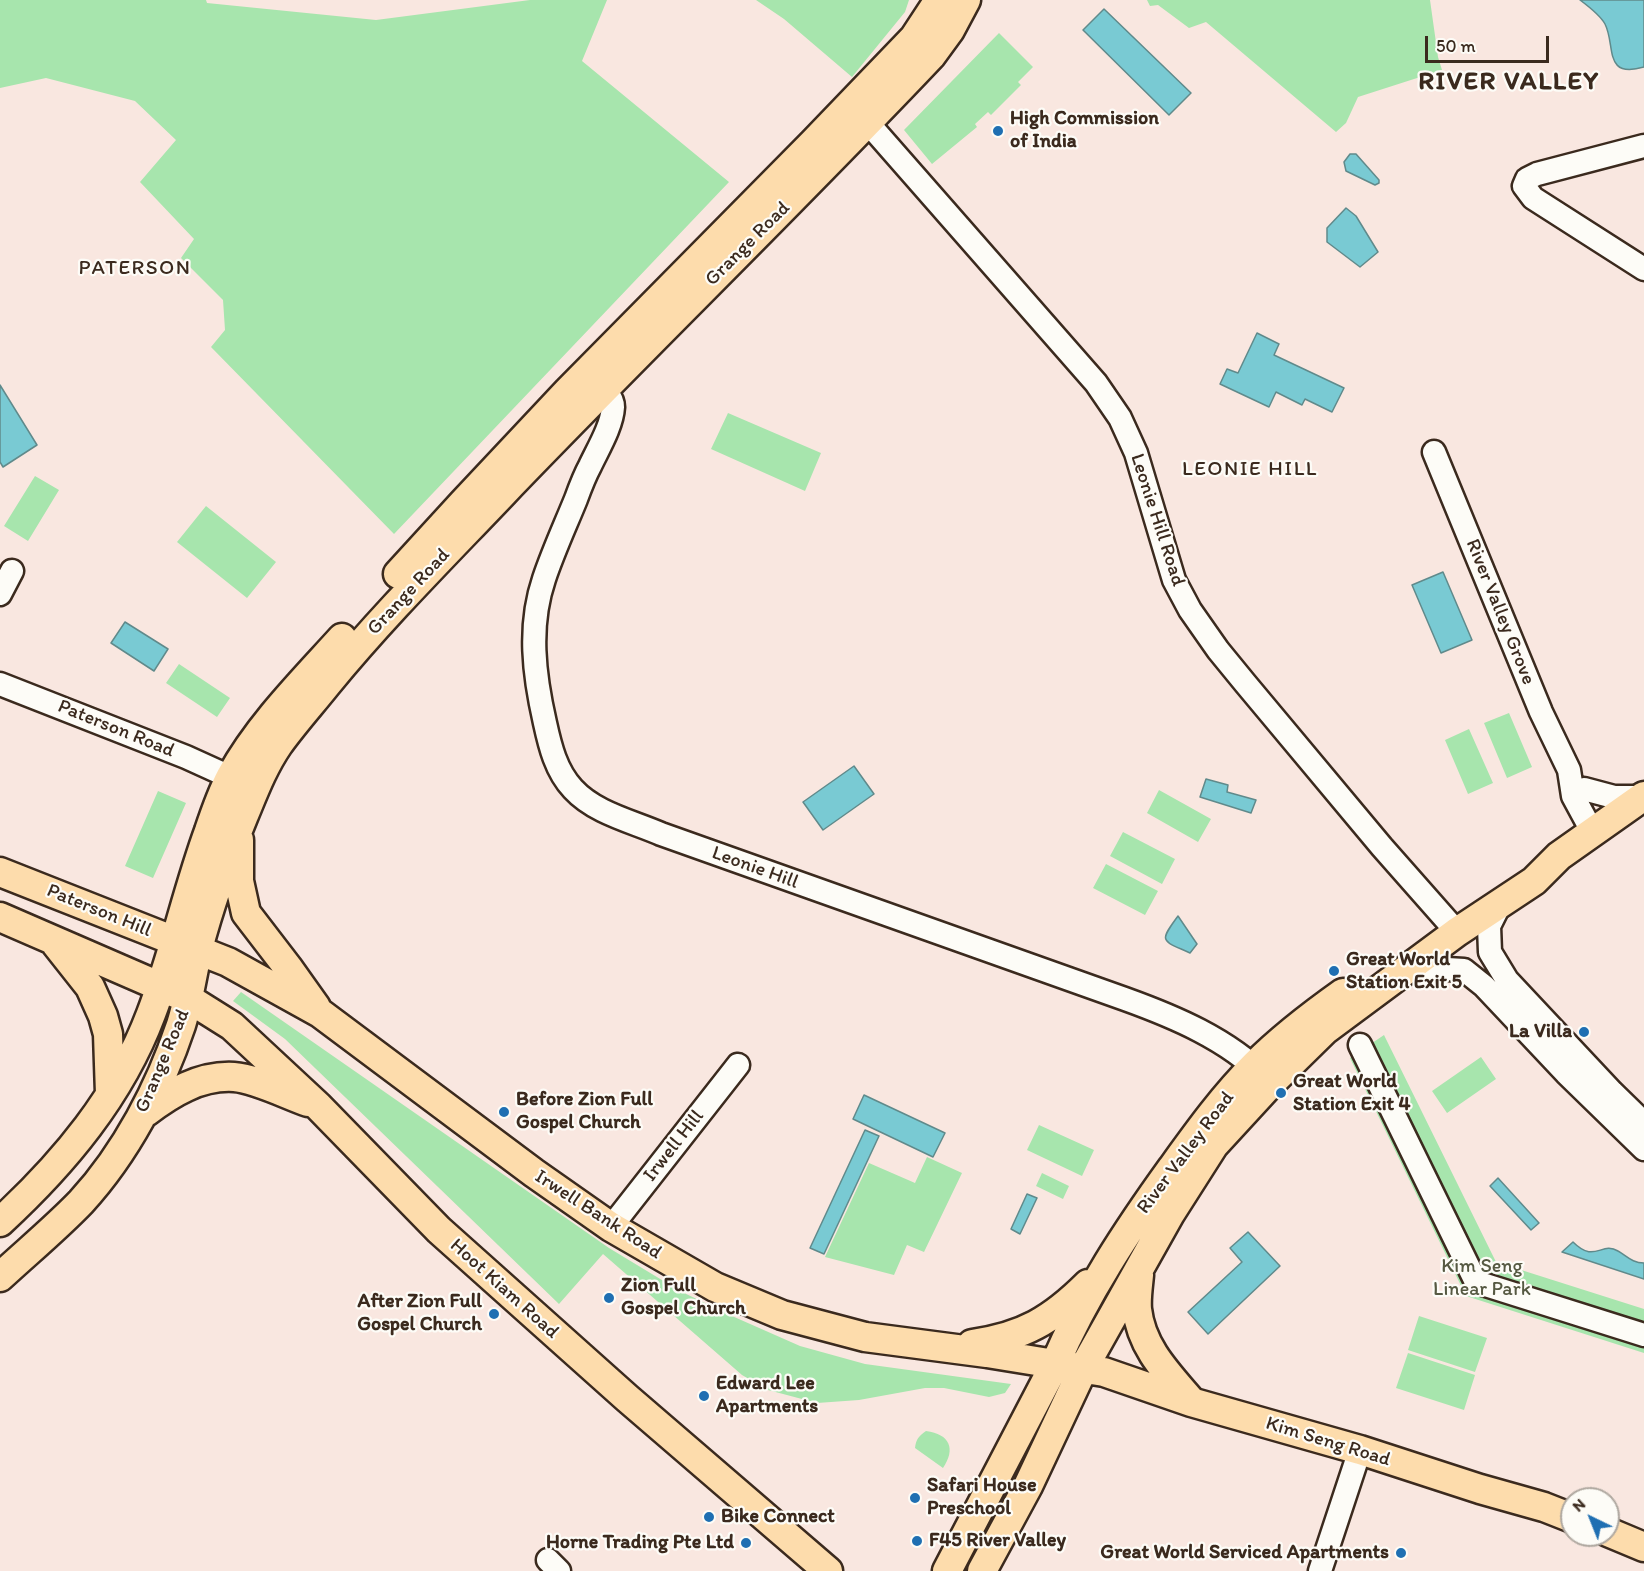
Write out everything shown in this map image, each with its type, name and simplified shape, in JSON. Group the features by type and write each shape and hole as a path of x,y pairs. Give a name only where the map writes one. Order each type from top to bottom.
{"main road":[{"name":"Grange Road","path":"0,1222 46,1179 93,1122 110,1094 138,1046 160,986 186,946 220,874 260,776 276,749 354,651 585,391 906,46 939,0"},
{"name":"Grange Road","path":"0,1277 84,1198 116,1157 162,1075 189,999 186,946 202,851 230,777 253,742 315,668 463,503 585,391 868,123 931,56 950,30 966,0"},
{"name":"River Valley Road","path":"947,1571 1066,1339 1108,1263 1148,1201 1214,1109 1413,967 1451,926 1499,906 1534,881 1559,856 1643,797"},
{"path":"239,826 240,881 246,913 290,969 320,1013"},
{"name":"River Valley Road","path":"982,1571 1028,1486 1083,1369 1140,1267 1214,1145 1262,1074 1304,1021 1451,926 1522,868 1559,856"},
{"name":"Paterson Hill","path":"0,872 186,946"},
{"path":"0,917 189,999"},
{"path":"55,942 90,987 103,1016 108,1034 110,1094"},
{"name":"Irwell Bank Road","path":"186,946 228,962 320,1013 534,1173 611,1227 716,1287 782,1315 865,1337 1083,1369"},
{"name":"Hoot Kiam Road","path":"189,999 232,1026 318,1106 438,1230 627,1398 828,1571"},
{"path":"141,1115 173,1091 204,1080 234,1077 318,1106"},
{"path":"46,1179 60,1175 69,1178 84,1198"},
{"path":"945,1347 991,1341 1021,1333 1069,1303 1108,1263"},
{"path":"1140,1267 1137,1307 1142,1332 1151,1352 1191,1402"},
{"name":"Kim Seng Road","path":"1083,1369 1104,1372 1191,1402 1360,1450 1560,1513"},
{"path":"1620,1538 1644,1547"}],"street":[{"name":"Leonie Hill Road","path":"868,123 1096,383 1120,418 1136,453 1174,580 1186,603 1218,650 1245,683 1451,926"},
{"path":"1644,146 1537,174 1527,179 1524,186 1533,198 1644,269"},
{"name":"Leonie Hill","path":"585,391 593,445 589,467 543,580 535,620 534,655 538,695 550,747 562,775 573,789 592,805 660,834 1180,1020 1197,1028 1262,1074"},
{"name":"River Valley Grove","path":"1434,452 1541,712 1569,770 1573,796 1598,829"},
{"path":"0,594 12,571"},
{"name":"Paterson Road","path":"0,684 186,757 230,777"},
{"name":"River Valley Grove","path":"1569,770 1584,789 1598,829"},
{"path":"1584,789 1614,797 1643,797"},
{"path":"1499,906 1489,926 1490,952 1507,980 1644,1123"},
{"path":"1413,967 1464,970 1484,986 1566,1073 1644,1149"},
{"path":"1360,1045 1476,1282 1644,1335"},
{"name":"Irwell Hill","path":"611,1227 738,1065"},
{"path":"1320,1571 1360,1450"}],"green space":[{"path":"0,0 206,0 207,3 376,20 530,0 607,0 582,61 729,182 394,534 211,347 225,330 223,300 181,258 194,239 140,182 176,140 135,101 46,78 0,88"},
{"path":"756,0 909,0 905,12 852,77 784,19"},
{"path":"1147,0 1430,0 1442,70 1358,97 1346,123 1336,132 1206,22 1189,28 1158,5 1150,6"},
{"path":"999,33 1033,67 1018,82 1021,85 991,115 988,112 975,124 977,127 932,164 904,130"},
{"path":"728,413 821,453 805,491 711,449"},
{"path":"35,476 59,490 28,541 4,526"},
{"path":"206,506 276,562 247,598 177,542"},
{"path":"179,664 230,698 217,717 166,683"},
{"path":"1509,713 1532,767 1507,778 1484,723"},
{"path":"1469,729 1493,783 1468,794 1445,740"},
{"path":"1159,790 1211,819 1198,842 1147,813"},
{"path":"158,791 186,803 153,878 125,866"},
{"path":"1123,832 1175,859 1162,884 1110,856"},
{"path":"1106,864 1158,891 1145,915 1093,888"},
{"path":"241,992 609,1248 680,1291 800,1346 865,1364 1011,1384 1005,1393 989,1397 944,1388 925,1388 859,1400 817,1403 768,1390 742,1375 603,1254 559,1304 285,1039 233,1001"},
{"name":"Kim Seng Linear Park","path":"1384,1035 1496,1262 1644,1309 1644,1353 1466,1296 1350,1058"},
{"path":"1481,1057 1496,1079 1447,1113 1432,1091"},
{"path":"1039,1125 1094,1150 1082,1176 1027,1150"},
{"path":"927,1157 962,1173 924,1252 907,1245 894,1275 825,1257 869,1163 915,1183"},
{"path":"1042,1173 1069,1186 1063,1199 1036,1186"},
{"path":"1419,1316 1487,1338 1475,1372 1408,1350"},
{"path":"1408,1353 1475,1375 1464,1410 1396,1388"},
{"path":"926,1431 941,1435 948,1444 949,1455 943,1468 915,1448 918,1438"}],"water":[{"path":"1580,0 1644,0 1644,67 1631,70 1617,64 1613,58 1605,24"},
{"path":"1104,9 1191,93 1169,115 1083,30"},
{"path":"1350,154 1356,154 1379,180 1379,183 1375,185 1346,171 1344,162"},
{"path":"1346,208 1356,216 1378,252 1360,267 1327,242 1327,228"},
{"path":"1257,333 1279,344 1274,355 1344,388 1332,412 1305,399 1302,405 1276,392 1269,407 1220,384 1227,369 1238,373"},
{"path":"0,385 37,445 3,467 0,462"},
{"path":"1443,572 1472,640 1441,653 1412,585"},
{"path":"125,622 168,649 154,671 111,643"},
{"path":"854,766 874,794 823,830 803,802"},
{"path":"1206,779 1228,785 1227,792 1256,800 1251,813 1200,797"},
{"path":"1178,916 1197,944 1190,953 1166,940 1168,931"},
{"path":"864,1095 945,1133 933,1157 853,1119"},
{"path":"865,1130 879,1136 824,1254 810,1248"},
{"path":"1498,1178 1539,1223 1531,1230 1490,1186"},
{"path":"1027,1194 1037,1198 1020,1234 1011,1229"},
{"path":"1248,1232 1280,1266 1208,1334 1188,1312 1242,1262 1230,1248"},
{"path":"1573,1242 1587,1251 1612,1249 1633,1261 1644,1263 1644,1279 1562,1252"}],"place":[{"name":"High Commission of India","path":"998,131"},
{"name":"Great World Station Exit 5","path":"1334,971"},
{"name":"La Villa","path":"1584,1032"},
{"name":"Great World Station Exit 4","path":"1281,1093"},
{"name":"Before Zion Full Gospel Church","path":"504,1112"},
{"name":"Zion Full Gospel Church","path":"609,1298"},
{"name":"After Zion Full Gospel Church","path":"494,1314"},
{"name":"Edward Lee Apartments","path":"704,1396"},
{"name":"Safari House Preschool","path":"915,1498"},
{"name":"Bike Connect","path":"709,1517"},
{"name":"F45 River Valley","path":"917,1541"},
{"name":"Horne Trading Pte Ltd","path":"746,1543"},
{"name":"Great World Serviced Apartments","path":"1401,1553"}],"district":[{"name":"RIVER VALLEY","path":"1509,82"},
{"name":"PATERSON","path":"135,269"},
{"name":"LEONIE HILL","path":"1250,470"}]}
